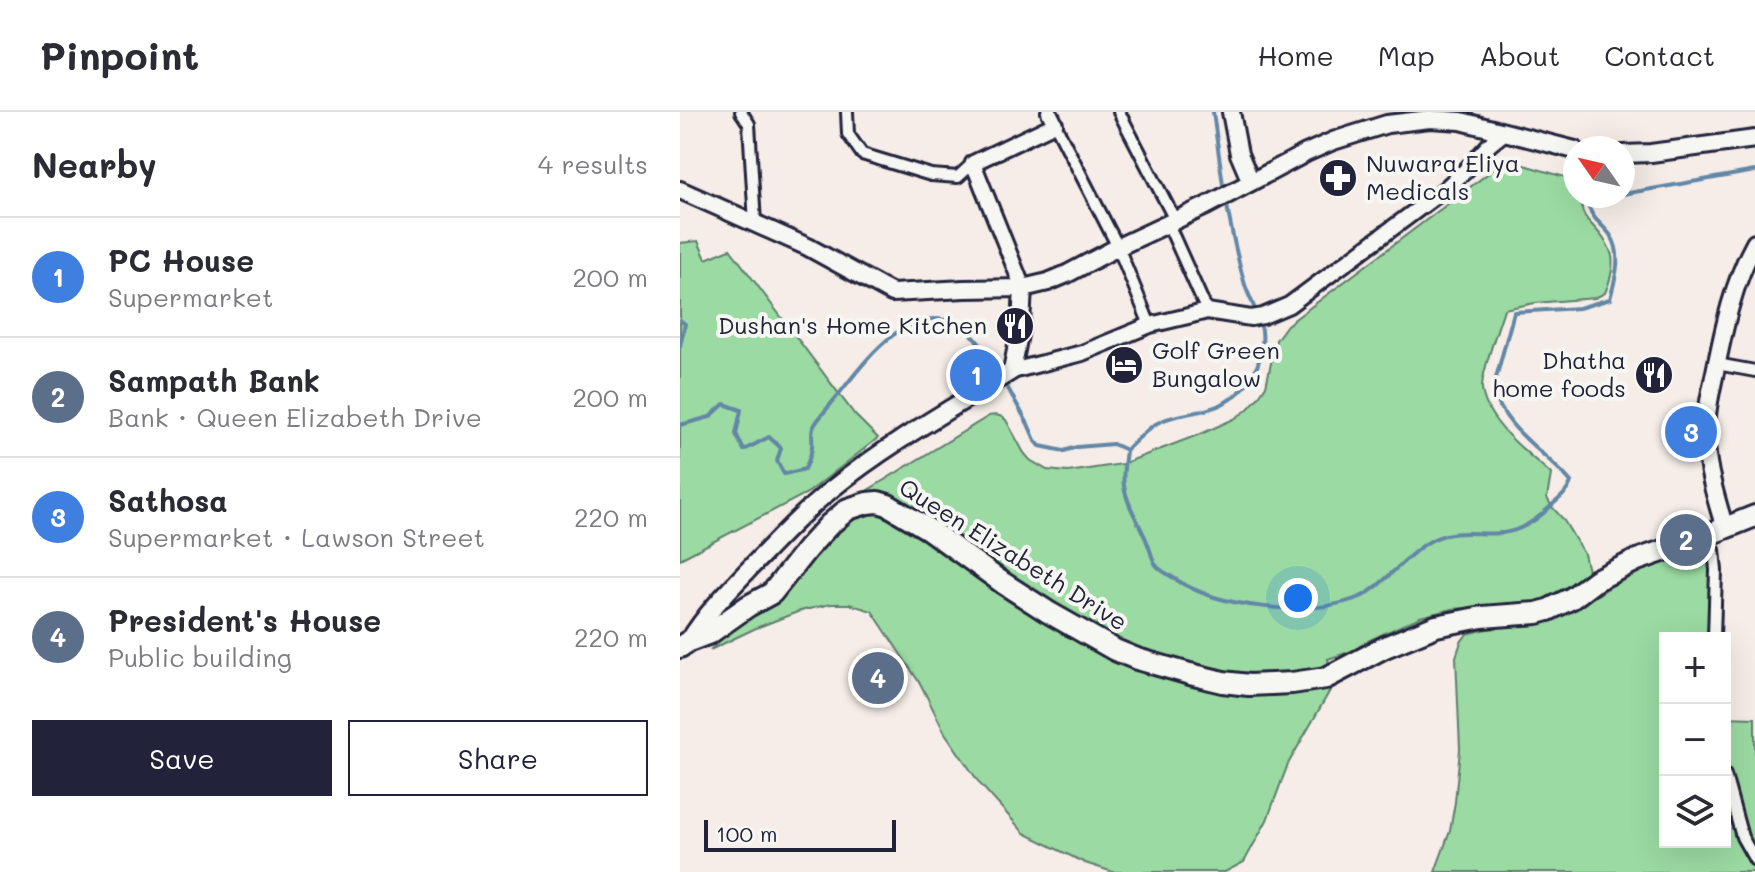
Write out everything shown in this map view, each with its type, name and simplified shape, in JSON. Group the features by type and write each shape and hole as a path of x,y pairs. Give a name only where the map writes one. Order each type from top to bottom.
{"highway":[{"name":"Queen Elizabeth Drive","path":"684,644 710,633 772,593 829,525 848,509 867,503 888,505 1037,605 1115,650 1198,676 1249,685 1326,678 1385,647 1436,626 1482,617 1548,610 1612,571 1755,516"}],"main road":[{"path":"1231,112 1246,185"},
{"path":"680,190 808,247 892,293 1023,288 1048,282 1206,206 1306,153 1387,124 1446,119 1563,147"},
{"path":"1635,154 1755,139"},
{"path":"1725,529 1710,476 1705,443 1707,417 1734,292 1755,243"},
{"path":"684,644 718,601 815,504 885,451 1010,372 1021,324 1023,288"}],"street":[{"path":"741,112 749,124 755,223"},
{"path":"847,112 848,134 862,154 931,175 958,177 973,163 1052,118 1118,247 1150,325"},
{"path":"1119,112 1171,222 1207,311"},
{"path":"1010,372 1082,353 1150,325 1207,311 1257,317 1299,298 1426,204 1505,132"},
{"path":"973,163 1023,288"},
{"path":"1717,364 1755,371"},
{"path":"1705,536 1714,550 1716,570 1714,632"},
{"path":"1725,776 1742,837 1755,860"}],"green space":[{"path":"1506,163 1524,165 1563,176 1563,208 1582,208 1584,215 1606,241 1612,256 1612,273 1605,293 1595,298 1504,309 1482,381 1485,401 1499,424 1551,474 1547,498 1584,554 1588,571 1552,597 1534,603 1452,609 1420,617 1352,651 1328,659 1332,687 1288,764 1267,820 1244,862 1225,872 1113,872 1085,863 1024,833 980,784 945,733 921,685 872,611 849,604 831,604 800,611 710,650 858,513 865,492 989,416 998,415 1006,420 1030,460 1047,470 1068,472 1122,464 1234,419 1247,410 1266,386 1276,340 1287,325"},
{"path":"698,241 706,259 730,249 855,415 878,438 809,492 680,559 680,243"},
{"path":"1700,548 1706,552 1711,564 1709,632 1659,632 1659,848 1731,848 1731,717 1755,718 1755,872 1435,872 1450,831 1455,802 1460,749 1456,657 1467,634 1571,608 1598,595 1628,574 1690,549"}],"waterway":[{"path":"1213,112 1224,192"},
{"path":"1635,192 1755,171"},
{"path":"1126,450 1162,421 1224,403 1241,390 1254,373 1261,353 1262,331 1245,285 1226,200"},
{"path":"1126,450 1123,477 1126,493 1156,565 1194,589 1240,603 1290,608 1337,604 1367,593 1414,552 1434,539 1444,535 1508,532 1528,525 1561,497 1571,482 1516,428 1498,403 1493,389 1514,312 1579,308 1610,299 1617,251 1611,236 1590,208"},
{"path":"680,425 710,417 724,404 741,410 736,434 744,450 769,437 781,448 777,461 784,474 805,469 811,452 813,428 821,416 875,351 905,327 922,321 939,319 964,328 1000,375"},
{"path":"680,320 685,324 680,346"},
{"path":"1005,383 1040,446 1064,451 1113,444 1126,450"}],"place":[{"name":"Nuwara Eliya Medicals","path":"1338,178"},
{"name":"Dushan's Home Kitchen","path":"1015,326"},
{"name":"Golf Green Bungalow","path":"1124,365"},
{"name":"PC House","path":"976,375"},
{"name":"Dhatha home foods","path":"1654,375"},
{"name":"Sathosa","path":"1691,432"},
{"name":"Sampath Bank","path":"1686,540"},
{"name":"President's House","path":"878,678"}]}
